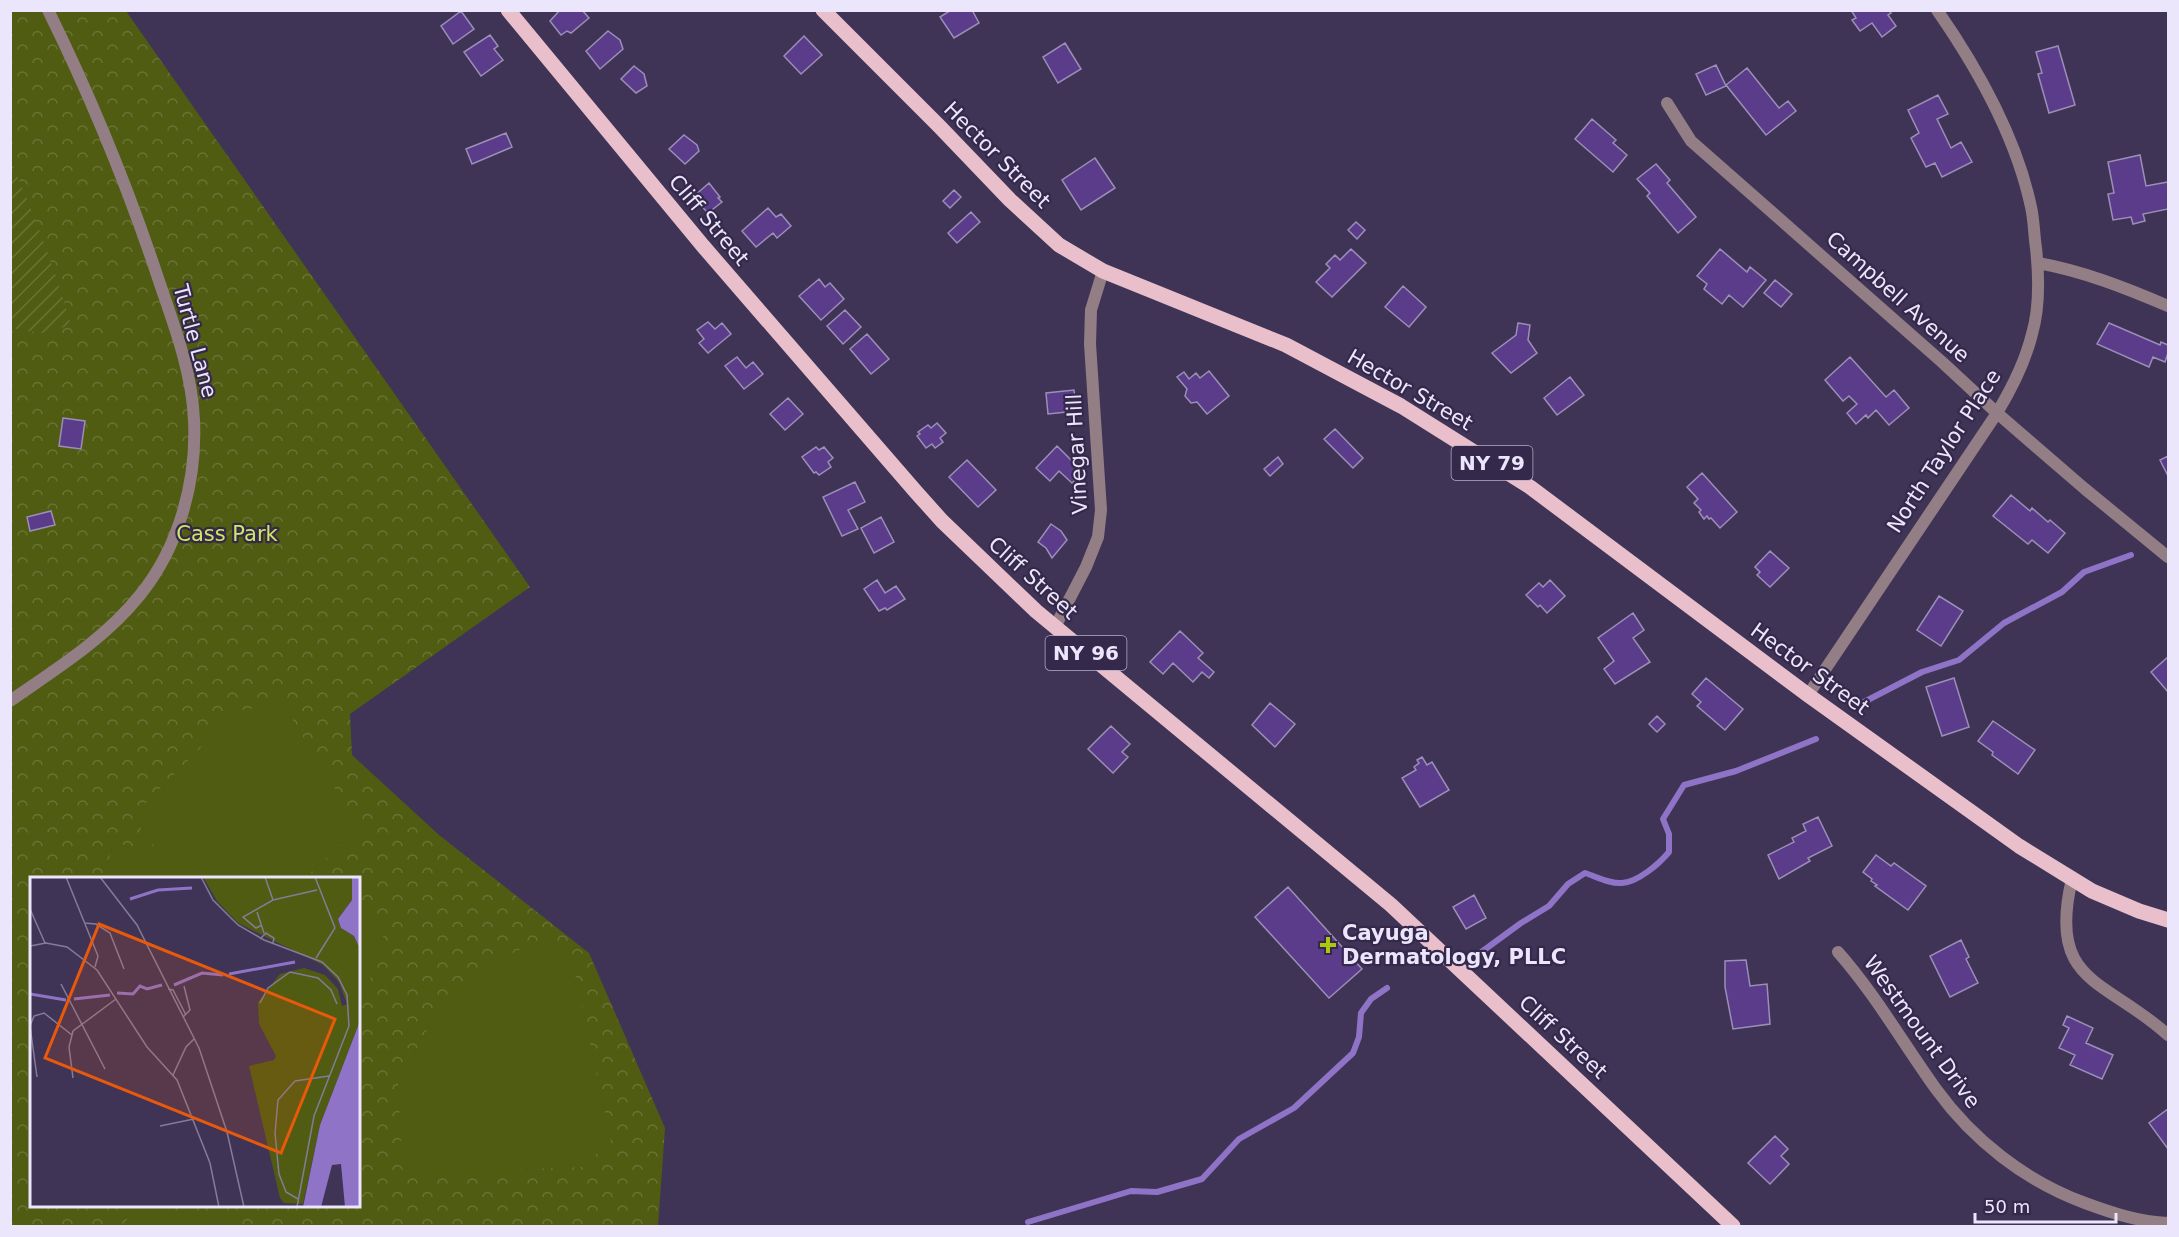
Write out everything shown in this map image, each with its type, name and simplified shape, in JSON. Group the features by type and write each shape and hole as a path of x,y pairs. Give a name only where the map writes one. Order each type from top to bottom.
{"main road":[{"name":"Cliff Street","path":"508,10 703,246 916,492 988,567 1055,627 1391,905 1733,1227"},
{"name":"Hector Street","path":"823,10 1010,200 1059,245 1103,271 1286,345 1401,406 1530,487 1808,695 2019,846 2092,891 2139,911 2169,920"}],"street":[{"name":"Turtle Lane","path":"10,700 86,648 117,621 141,594 171,544 180,519 193,463 193,409 176,331 110,144 48,10"},
{"name":"North Taylor Place","path":"1808,695 1997,413 2025,359 2033,332 2038,301 2038,263 2031,208 2019,166 1999,117 1971,62 1936,10"},
{"name":"Campbell Avenue","path":"1666,103 1692,141 1997,413 2169,557"},
{"path":"2038,263 2069,269 2140,293 2169,306"},
{"name":"Vinegar Hill","path":"1055,627 1086,567 1098,537 1101,510 1090,344 1091,310 1103,271"},
{"path":"2072,879 2067,897 2065,932 2067,945 2075,960 2083,972 2098,984 2169,1035"},
{"name":"Westmount Drive","path":"1838,952 1860,978 1936,1090 1996,1154 2065,1196 2132,1219 2169,1223"}],"green space":[{"name":"Cass Park","path":"11,11 126,11 530,587 350,714 352,755 439,835 589,953 665,1128 658,1226 11,1226"},
{"path":"11,161 44,242 71,325 41,333 11,328"},
{"path":"283,704 360,830 305,877 103,877 114,842 163,857 132,817 237,711"},
{"path":"360,915 387,923 360,1014"},
{"path":"569,946 611,1141 582,1167 403,1174 398,1084 437,1011 517,950"},
{"path":"139,1207 160,1207 232,1222 234,1226 121,1226"}],"building":[{"path":"560,10 582,10 589,18 571,33 567,31 561,35 550,21"},
{"path":"951,10 972,10 979,23 954,38 940,17"},
{"path":"1851,10 1889,10 1891,13 1888,15 1896,26 1882,37 1872,23 1860,31 1852,20 1856,18"},
{"path":"461,11 474,29 453,44 441,26"},
{"path":"608,31 620,40 623,49 600,69 586,51"},
{"path":"490,35 498,46 494,49 503,60 481,76 464,52"},
{"path":"804,36 822,55 801,74 784,56"},
{"path":"1065,43 1081,69 1058,83 1043,57"},
{"path":"2058,46 2075,105 2049,113 2038,74 2042,73 2036,52"},
{"path":"1716,65 1726,86 1706,95 1696,74"},
{"path":"634,66 644,74 647,86 636,93 621,79"},
{"path":"1747,68 1779,108 1788,101 1796,111 1766,135 1726,85"},
{"path":"1938,95 1948,114 1937,119 1951,148 1961,142 1972,162 1942,177 1935,163 1926,167 1911,138 1919,133 1908,110"},
{"path":"1592,119 1616,140 1613,143 1627,155 1613,172 1575,139"},
{"path":"506,133 512,147 472,164 466,149"},
{"path":"684,135 697,145 699,151 685,164 669,149"},
{"path":"2140,155 2146,186 2168,182 2168,209 2143,214 2145,221 2133,224 2131,217 2113,220 2108,194 2114,193 2108,162"},
{"path":"1095,158 1115,188 1081,210 1062,180"},
{"path":"1656,164 1670,180 1667,183 1696,217 1678,233 1647,196 1650,193 1637,179"},
{"path":"709,183 722,202 708,213 693,197"},
{"path":"954,190 961,197 950,208 943,201"},
{"path":"768,208 776,217 781,214 791,226 777,238 773,233 756,247 742,231"},
{"path":"971,212 980,222 957,243 948,233"},
{"path":"1356,222 1365,230 1357,239 1348,230"},
{"path":"1351,249 1366,263 1332,297 1316,282 1330,268 1326,264 1335,255 1340,260"},
{"path":"1720,249 1747,272 1750,267 1766,280 1743,307 1729,295 1722,304 1704,289 1707,284 1697,276"},
{"path":"819,279 825,287 830,283 844,299 821,320 799,296"},
{"path":"1775,280 1792,294 1781,307 1764,293"},
{"path":"1403,286 1426,307 1409,327 1385,307"},
{"path":"845,310 861,327 843,344 827,326"},
{"path":"708,322 715,329 722,323 731,334 708,353 699,343 704,339 697,330"},
{"path":"1518,323 1530,325 1528,340 1537,353 1511,373 1492,353 1516,335"},
{"path":"2109,323 2160,345 2161,342 2168,345 2165,362 2153,357 2149,367 2097,344"},
{"path":"867,334 889,359 871,374 850,349"},
{"path":"737,357 746,368 753,362 763,374 744,389 725,366"},
{"path":"1850,357 1886,397 1894,390 1909,408 1889,425 1876,410 1868,418 1866,415 1856,424 1847,413 1857,404 1849,396 1843,401 1825,380"},
{"path":"1209,371 1229,396 1207,414 1197,402 1191,403 1185,396 1187,389 1177,377 1184,372 1189,379 1196,373 1200,378"},
{"path":"1570,377 1584,395 1557,415 1544,398"},
{"path":"1074,390 1076,411 1048,414 1046,393"},
{"path":"788,398 803,414 785,430 770,414"},
{"path":"63,418 85,421 81,449 59,446"},
{"path":"937,423 946,433 940,438 943,442 935,448 932,444 926,448 917,436 920,434 918,432 928,425 931,428"},
{"path":"1335,429 1363,458 1353,468 1324,439"},
{"path":"1057,446 1083,472 1072,483 1059,471 1050,481 1036,468"},
{"path":"816,447 819,450 824,447 833,458 828,462 831,467 819,475 814,473 802,457"},
{"path":"2168,456 2168,476 2160,460"},
{"path":"1278,457 1283,464 1270,476 1264,469"},
{"path":"967,460 996,490 978,507 949,477"},
{"path":"1702,473 1737,512 1720,528 1711,518 1707,516 1704,519 1699,512 1701,510 1694,503 1698,499 1687,487"},
{"path":"855,482 865,502 848,510 858,529 842,536 823,497"},
{"path":"2011,495 2030,511 2032,508 2065,533 2048,553 2032,540 2028,544 1993,516"},
{"path":"51,511 55,525 30,531 27,517"},
{"path":"881,517 894,542 874,553 861,528"},
{"path":"1051,524 1061,531 1067,540 1052,558 1046,548 1038,542"},
{"path":"1770,551 1789,568 1770,587 1757,575 1760,572 1755,567"},
{"path":"877,580 885,593 896,586 905,599 887,610 885,608 879,611 864,589"},
{"path":"1550,580 1565,596 1547,613 1526,595 1539,583 1543,587"},
{"path":"1939,596 1963,611 1941,646 1917,630"},
{"path":"1633,613 1644,630 1633,638 1650,662 1615,684 1604,669 1614,661 1598,638"},
{"path":"1180,631 1203,653 1198,658 1214,672 1209,678 1202,672 1193,682 1173,663 1163,674 1150,662"},
{"path":"2168,657 2168,692 2151,672"},
{"path":"1706,678 1743,709 1725,730 1697,706 1701,702 1692,694"},
{"path":"1954,678 1969,727 1942,736 1926,687"},
{"path":"1270,703 1295,724 1275,747 1252,725"},
{"path":"1657,716 1665,724 1657,732 1649,724"},
{"path":"1993,721 2035,750 2018,774 1992,755 1993,752 1978,741"},
{"path":"1111,726 1130,744 1122,752 1128,757 1113,773 1088,749"},
{"path":"1422,757 1427,765 1432,762 1449,790 1420,807 1402,778 1416,770 1414,767 1419,763 1417,760"},
{"path":"1818,817 1832,846 1808,858 1810,861 1779,879 1768,855 1794,842 1792,838 1806,831 1803,824"},
{"path":"1876,855 1891,866 1894,863 1926,886 1908,910 1875,886 1877,885 1871,881 1872,879 1863,872"},
{"path":"1288,887 1362,969 1329,998 1255,917"},
{"path":"1474,895 1486,918 1466,929 1453,907"},
{"path":"1961,940 1969,957 1966,959 1978,983 1950,997 1930,956"},
{"path":"1746,960 1750,986 1767,984 1770,1024 1733,1029 1725,987 1725,961"},
{"path":"2067,1016 2093,1028 2086,1043 2113,1055 2102,1079 2070,1065 2075,1055 2059,1048 2069,1028 2063,1025"},
{"path":"2168,1109 2168,1149 2149,1123"},
{"path":"1775,1136 1788,1149 1781,1156 1789,1164 1770,1184 1748,1163"}],"waterway":[{"path":"1862,703 1922,672 1959,660 2004,623 2062,592 2084,572 2131,555"},
{"path":"1480,953 1549,906 1568,884 1585,873 1622,883 1635,879 1654,867 1669,852 1669,834 1663,819 1684,785 1736,771 1816,739"},
{"path":"1028,1222 1131,1191 1157,1192 1202,1179 1239,1139 1294,1108 1353,1053 1359,1037 1361,1013 1371,999 1387,988"}],"place":[{"name":"Cayuga Dermatology, PLLC","path":"1328,945"}]}
